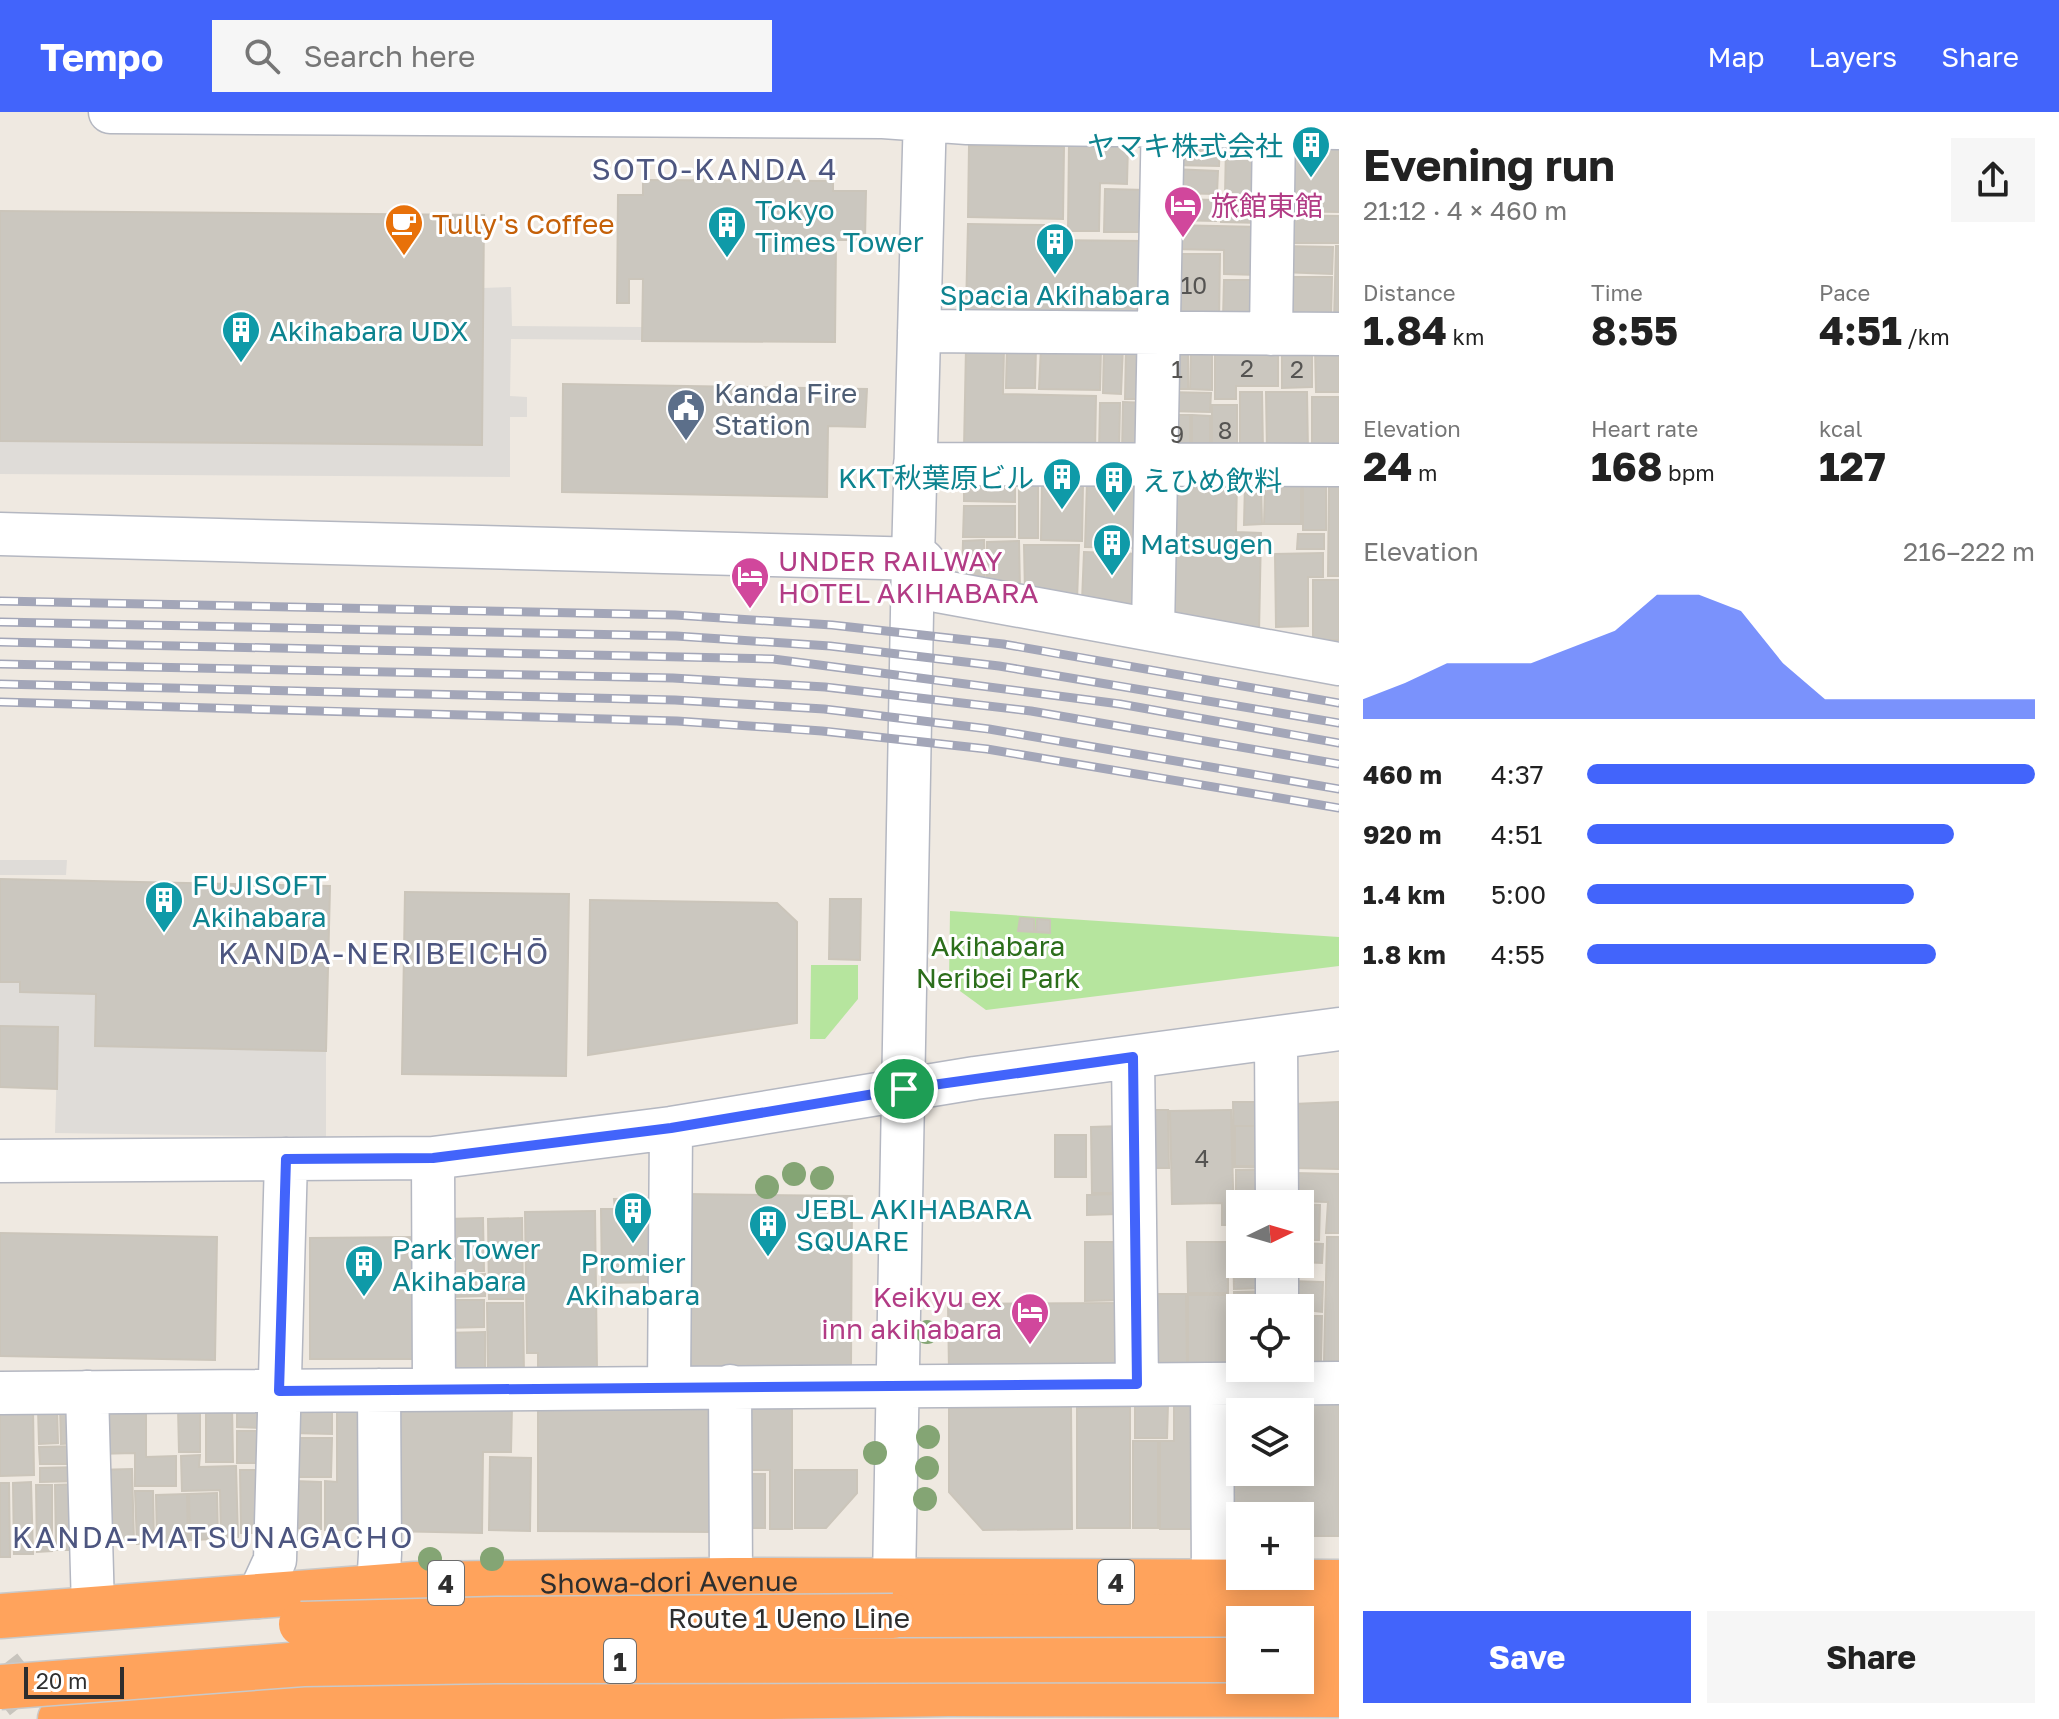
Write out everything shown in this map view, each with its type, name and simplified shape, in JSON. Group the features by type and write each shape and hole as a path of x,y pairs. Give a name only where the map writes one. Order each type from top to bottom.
{"highway":[{"name":"Showa-dori Avenue","path":"0,1616 378,1586 731,1580 1339,1582"},
{"name":"Route 1 Ueno Line","path":"0,1645 301,1624 497,1619 1339,1617"},
{"name":"Route 1 Ueno Line","path":"0,1687 318,1664 1226,1660"},
{"path":"1314,1660 1339,1660"},
{"path":"60,1719 591,1709 1122,1707 1339,1695"}],"street":[{"path":"110,112 1162,119 1339,128"},
{"path":"894,1581 924,117"},
{"path":"1153,630 1162,119"},
{"path":"1271,334 1274,127"},
{"path":"919,331 1339,334"},
{"path":"915,464 1339,465"},
{"path":"0,534 921,559 928,565 932,585 938,591 1339,664"},
{"path":"0,1161 433,1158 671,1128 904,1089 1339,1029"},
{"path":"1276,1038 1277,1190"},
{"path":"1133,1057 1137,1384"},
{"path":"669,1387 671,1128"},
{"path":"433,1158 434,1389"},
{"path":"258,1597 275,1560 286,1159"},
{"path":"1314,1380 1339,1383"},
{"path":"0,1393 1228,1382"},
{"path":"1212,1384 1213,1582"},
{"path":"730,1386 731,1580"},
{"path":"370,1712 378,1586 379,1390"},
{"path":"87,1392 93,1609"}],"green space":[{"name":"Akihabara Neribei Park","path":"950,911 1339,937 1339,966 986,1010 949,983"},
{"path":"811,965 858,965 858,999 825,1039 810,1039"}],"shaded area":[{"path":"511,287 512,326 642,327 642,340 511,339 510,396 527,397 527,417 510,417 510,477 0,474 0,441 482,445 483,288"},
{"path":"0,860 67,860 66,875 0,875"},
{"path":"0,982 20,982 20,992 96,994 95,1046 326,1051 326,1137 55,1133 58,1027 0,1026"}],"building":[{"path":"1069,143 1128,144 1127,184 1100,183 1099,231 1068,231"},
{"path":"1172,143 1220,144 1219,166 1172,165"},
{"path":"1226,145 1264,145 1263,197 1225,196"},
{"name":"ヤマキ株式会社","path":"1284,145 1339,146 1339,212 1283,211"},
{"path":"969,146 1064,147 1063,219 968,217"},
{"path":"1172,169 1218,171 1217,194 1172,193"},
{"name":"Tokyo Times Tower","path":"643,180 833,181 833,191 866,191 865,240 836,240 835,342 642,341 643,279 629,279 629,303 617,303 618,195 643,195"},
{"path":"1105,189 1146,190 1145,232 1104,232"},
{"path":"1171,199 1217,200 1216,221 1171,220"},
{"path":"1222,200 1263,201 1262,223 1221,222"},
{"name":"Akihabara UDX","path":"0,211 484,215 482,445 0,441"},
{"path":"1282,215 1339,216 1339,243 1282,243"},
{"name":"Spacia Akihabara","path":"968,224 1044,225 1043,240 1144,241 1143,314 966,311"},
{"path":"1170,225 1261,227 1260,275 1224,274 1224,250 1170,249"},
{"path":"1281,246 1333,247 1332,274 1281,272"},
{"path":"1336,246 1339,246 1339,320 1334,320"},
{"path":"1170,254 1220,254 1219,322 1169,313"},
{"path":"1281,277 1332,277 1331,319 1281,318"},
{"path":"1224,280 1260,280 1259,319 1223,319"},
{"path":"1104,345 1123,346 1121,394 1103,393"},
{"path":"1007,346 1036,347 1035,388 1006,388"},
{"path":"1126,346 1147,352 1146,399 1125,399"},
{"path":"966,347 1004,348 1003,394 1096,396 1095,452 964,449"},
{"path":"1041,347 1101,348 1100,390 1039,389"},
{"path":"1167,347 1188,347 1188,389 1166,389"},
{"path":"1191,347 1212,348 1212,390 1190,389"},
{"path":"1215,347 1278,347 1278,386 1236,386 1236,399 1215,399"},
{"path":"1282,348 1312,348 1312,387 1282,388"},
{"path":"1315,348 1339,348 1339,392 1316,392"},
{"path":"563,384 867,389 865,427 828,426 827,497 562,492"},
{"path":"1166,392 1211,393 1210,412 1166,411"},
{"path":"1240,392 1262,392 1263,452 1240,452"},
{"path":"1266,392 1307,392 1308,452 1267,452"},
{"path":"1312,397 1339,397 1339,451 1312,452"},
{"path":"1123,402 1146,403 1145,453 1122,452"},
{"path":"1100,403 1120,403 1119,452 1099,452"},
{"path":"1212,405 1237,405 1237,452 1212,453"},
{"path":"1164,415 1190,415 1190,450 1164,450"},
{"path":"1192,415 1210,416 1210,451 1192,450"},
{"path":"964,477 1015,478 1015,502 964,501"},
{"path":"1019,478 1038,478 1038,538 1019,538"},
{"path":"1164,479 1237,480 1236,532 1261,533 1259,632 1162,614"},
{"name":"えひめ飲料","path":"1142,480 1141,548 1085,547 1087,482"},
{"path":"1329,481 1339,481 1339,576 1328,576"},
{"name":"KKT秋葉原ビル","path":"1042,482 1083,483 1082,541 1041,540"},
{"path":"1245,482 1261,482 1262,524 1244,525"},
{"path":"1303,482 1326,483 1326,530 1303,530"},
{"path":"1265,485 1301,485 1301,524 1264,524"},
{"path":"964,506 1015,506 1015,537 963,537"},
{"path":"1298,534 1324,534 1324,549 1297,549"},
{"path":"984,540 985,583 962,580 963,541"},
{"path":"1019,541 1020,590 987,583 987,542"},
{"path":"1024,545 1079,545 1077,600 1025,593"},
{"name":"Matsugen","path":"1084,552 1141,554 1140,609 1082,601"},
{"path":"1323,553 1323,577 1308,577 1308,626 1276,627 1275,554"},
{"path":"1313,580 1339,580 1339,640 1313,640"},
{"name":"FUJISOFT Akihabara","path":"0,879 330,886 326,1051 95,1046 96,994 20,992 20,982 0,982"},
{"path":"405,892 569,894 566,1076 402,1074"},
{"path":"830,899 861,899 860,960 829,959"},
{"path":"590,900 777,903 797,922 797,1023 588,1055"},
{"path":"1020,918 1034,919 1034,932 1018,931"},
{"path":"1037,919 1050,920 1050,933 1036,932"},
{"path":"0,1026 58,1027 57,1089 0,1087"},
{"path":"1233,1102 1268,1102 1269,1168 1234,1167"},
{"path":"1339,1102 1339,1169 1293,1168 1294,1104"},
{"path":"1147,1110 1168,1110 1169,1168 1148,1168"},
{"path":"1231,1110 1233,1190 1226,1190 1226,1225 1222,1225 1222,1203 1172,1204 1170,1111"},
{"path":"1122,1126 1124,1193 1092,1193 1091,1127"},
{"path":"1235,1126 1267,1126 1267,1166 1235,1166"},
{"path":"1055,1135 1086,1135 1086,1177 1055,1177"},
{"path":"1236,1170 1269,1170 1269,1190 1236,1190"},
{"path":"1295,1173 1339,1174 1339,1233 1326,1233 1328,1202 1314,1202 1314,1190 1294,1190"},
{"name":"JEBL AKIHABARA SQUARE","path":"685,1194 852,1196 851,1367 683,1368"},
{"path":"1117,1194 1117,1214 1087,1215 1087,1195"},
{"name":"Promier Akihabara","path":"663,1198 664,1282 602,1283 601,1209 615,1209 614,1199"},
{"path":"1314,1205 1320,1205 1319,1240 1314,1240"},
{"path":"595,1211 597,1371 538,1372 538,1353 527,1353 525,1212"},
{"path":"483,1218 484,1271 448,1271 447,1219"},
{"path":"522,1218 523,1299 489,1299 488,1219"},
{"path":"0,1233 217,1237 215,1360 0,1356"},
{"name":"Park Tower Akihabara","path":"418,1237 418,1359 310,1359 310,1238"},
{"path":"1327,1237 1339,1237 1339,1361 1324,1361"},
{"path":"1085,1242 1125,1242 1125,1300 1085,1301"},
{"path":"1187,1242 1226,1242 1228,1293 1188,1293"},
{"path":"1314,1244 1323,1244 1322,1263 1314,1263"},
{"path":"485,1274 485,1296 450,1297 450,1275"},
{"path":"1234,1278 1270,1278 1270,1288 1234,1289"},
{"path":"1290,1281 1323,1282 1322,1312 1314,1311 1314,1294 1290,1294"},
{"path":"1269,1291 1269,1294 1234,1294"},
{"path":"1149,1294 1186,1294 1187,1369 1158,1369"},
{"path":"1188,1295 1226,1295 1226,1369 1188,1369"},
{"path":"444,1300 484,1300 484,1327 444,1328"},
{"path":"487,1303 523,1303 524,1375 488,1376"},
{"path":"1129,1303 1122,1369 949,1370 948,1304"},
{"path":"1314,1316 1322,1316 1321,1361 1314,1361"},
{"path":"485,1332 485,1376 445,1371 444,1333"},
{"path":"739,1398 792,1399 792,1529 770,1529 770,1470 738,1470"},
{"path":"1314,1400 1339,1400 1339,1536 1314,1536 1314,1502 1232,1502 1232,1486 1314,1486"},
{"path":"94,1403 146,1403 146,1457 176,1456 176,1486 135,1486 135,1453 95,1454"},
{"path":"1174,1403 1199,1403 1199,1529 1160,1529 1160,1441 1174,1441"},
{"path":"337,1404 373,1404 373,1530 325,1530 325,1481 337,1482"},
{"path":"391,1404 512,1406 511,1452 483,1452 482,1533 389,1531"},
{"path":"1135,1404 1168,1404 1167,1438 1135,1438"},
{"path":"206,1405 232,1405 233,1462 206,1462"},
{"path":"237,1405 264,1405 264,1428 237,1427"},
{"path":"292,1405 332,1405 332,1434 292,1433"},
{"path":"60,1407 80,1407 80,1443 61,1444"},
{"path":"178,1407 200,1407 200,1452 179,1452"},
{"path":"1071,1407 1072,1529 983,1530 949,1492 949,1408"},
{"path":"1130,1407 1130,1528 1077,1528 1077,1408"},
{"path":"0,1408 33,1408 34,1475 0,1476"},
{"path":"38,1408 57,1408 58,1443 39,1444"},
{"path":"538,1408 716,1409 716,1532 538,1531"},
{"path":"237,1431 264,1431 264,1463 237,1463"},
{"path":"292,1438 332,1438 331,1477 292,1477"},
{"path":"1133,1441 1158,1441 1158,1528 1133,1528"},
{"path":"80,1446 80,1464 40,1464 39,1447"},
{"path":"200,1455 199,1467 236,1466 238,1537 221,1538 220,1490 182,1491 181,1456"},
{"path":"490,1457 531,1458 530,1531 489,1530"},
{"path":"80,1467 80,1481 40,1482 40,1468"},
{"path":"132,1469 134,1542 98,1544 96,1470"},
{"path":"240,1470 263,1470 259,1533 241,1533"},
{"path":"795,1470 857,1470 857,1493 826,1528 795,1528"},
{"path":"739,1474 765,1474 765,1528 739,1528"},
{"path":"293,1481 321,1482 321,1529 292,1528"},
{"path":"31,1482 33,1554 14,1554 13,1483"},
{"path":"0,1483 9,1483 10,1557 0,1557"},
{"path":"82,1484 82,1550 56,1550 55,1485"},
{"path":"36,1485 52,1485 52,1551 37,1552"},
{"path":"135,1491 153,1491 154,1543 137,1544"},
{"path":"217,1493 218,1539 190,1540 189,1494"},
{"path":"187,1494 188,1541 157,1542 156,1495"}],"tunnel":[{"path":"0,1667 41,1719"}],"railway":[{"path":"0,601 675,615 832,625 1003,644 1339,703"},
{"path":"0,622 676,636 830,646 999,666 1339,723"},
{"path":"0,642 773,659 1120,704 1339,743"},
{"path":"0,664 673,678 825,687 1031,711 1339,764"},
{"path":"0,684 675,700 824,709 989,729 1339,789"},
{"path":"0,702 677,721 822,731 987,749 1339,808"}],"place":[{"name":"ヤマキ株式会社","path":"1311,179"},
{"name":"旅館東館","path":"1183,239"},
{"name":"Tully's Coffee","path":"404,257"},
{"name":"Tokyo Times Tower","path":"727,259"},
{"name":"Spacia Akihabara","path":"1055,276"},
{"name":"Akihabara UDX","path":"241,364"},
{"name":"Kanda Fire Station","path":"686,442"},
{"name":"KKT秋葉原ビル","path":"1062,511"},
{"name":"えひめ飲料","path":"1114,514"},
{"name":"Matsugen","path":"1112,577"},
{"name":"UNDER RAILWAY HOTEL AKIHABARA","path":"750,610"},
{"name":"FUJISOFT Akihabara","path":"164,934"},
{"name":"Promier Akihabara","path":"633,1245"},
{"name":"JEBL AKIHABARA SQUARE","path":"768,1258"},
{"name":"Park Tower Akihabara","path":"364,1298"},
{"name":"Keikyu ex inn akihabara","path":"1030,1346"}],"district":[{"name":"SOTO-KANDA 4","path":"715,169"},
{"name":"KANDA-NERIBEICHŌ","path":"384,953"},
{"name":"KANDA-MATSUNAGACHO","path":"213,1537"}],"route":[{"path":"1133,1057 1137,1384 279,1391 286,1159 433,1158 671,1128 904,1089 1133,1057"}]}
